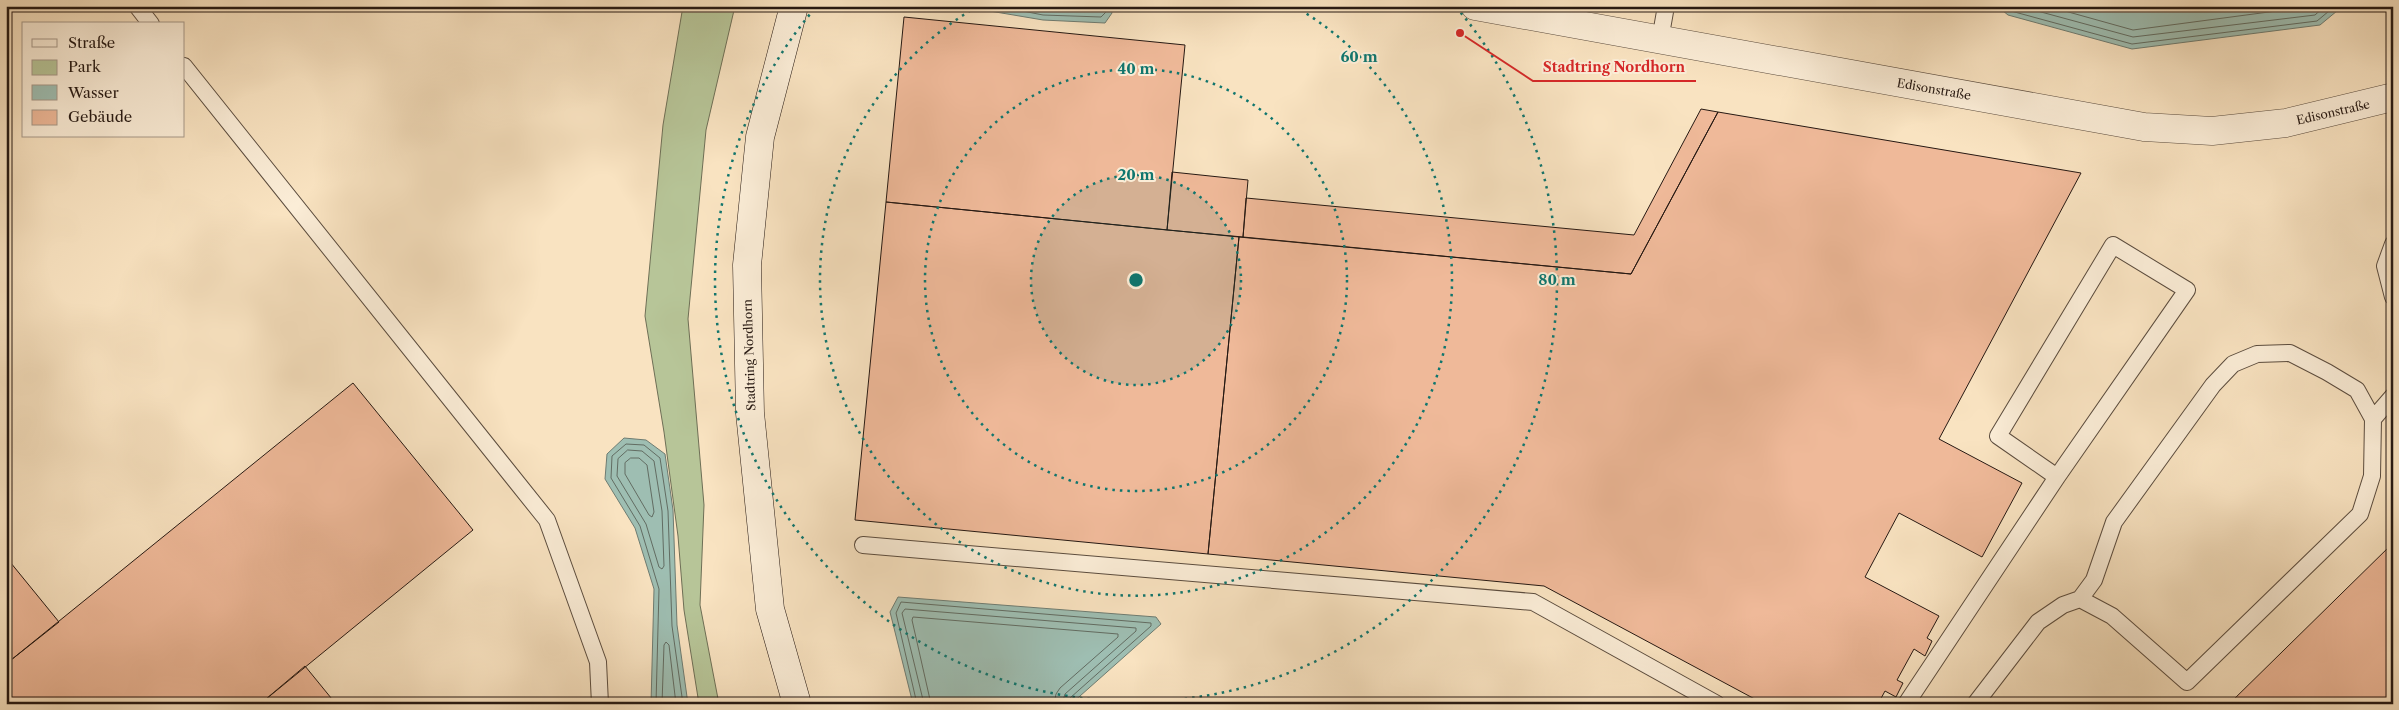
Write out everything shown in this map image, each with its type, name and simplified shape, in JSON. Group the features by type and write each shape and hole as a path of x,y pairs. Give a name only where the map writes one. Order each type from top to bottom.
{"street":[{"name":"Stadtring Nordhorn","path":"794,6 760,137 747,265 750,413 770,609 797,704"},
{"name":"Edisonstraße","path":"1475,6 2144,127 2212,131 2276,124 2392,100"}],"lane":[{"path":"137,6 149,22"},
{"path":"1660,40 1666,6"},
{"path":"185,67 547,520 598,662 600,704"},
{"path":"2393,244 2385,266 2393,297"},
{"path":"1906,704 2057,477 2187,290 2113,245 1998,436 2057,477"},
{"path":"1975,704 2038,622 2063,605 2080,599 2094,580 2114,522 2212,385 2233,364 2257,354 2290,353 2357,390 2373,419 2372,476 2360,514 2187,682 2112,616 2080,599"},
{"path":"2373,419 2393,396"},
{"path":"863,545 1533,602 1717,704"}],"green space":[{"path":"683,6 735,6 706,130 688,319 704,505 700,605 719,704 699,704 684,610 678,536 664,432 645,316 663,125"}],"water":[{"path":"960,6 1111,6 1112,13 1105,23 1043,20"},
{"path":"1997,6 2343,6 2320,25 2132,49 2008,15"},
{"path":"624,438 646,440 665,454 673,510 677,625 688,704 651,704 654,589 635,528 605,479 607,454"},
{"path":"898,597 1156,617 1161,624 1071,704 913,704 890,612"}],"building":[{"path":"904,17 1185,45 1167,230 886,202"},
{"path":"1701,109 1718,112 1631,274 1243,237 1246,198 1634,235"},
{"path":"1718,112 2081,173 1939,439 2022,483 1982,557 1899,513 1865,577 1939,616 1927,638 1932,641 1925,656 1914,649 1897,680 1903,683 1896,697 1885,691 1878,704 1764,704 1544,586 1208,554 1239,237 1631,274"},
{"path":"1172,172 1248,180 1243,237 1167,230"},
{"path":"886,202 1239,237 1208,554 855,520"},
{"path":"353,383 473,530 260,704 6,704 6,664"},
{"path":"2393,543 2393,704 2229,704"},
{"path":"6,557 59,622 6,664"},
{"path":"305,666 336,704 260,704"}],"place":[{"name":"Stadtring Nordhorn","path":"1460,33"}]}
